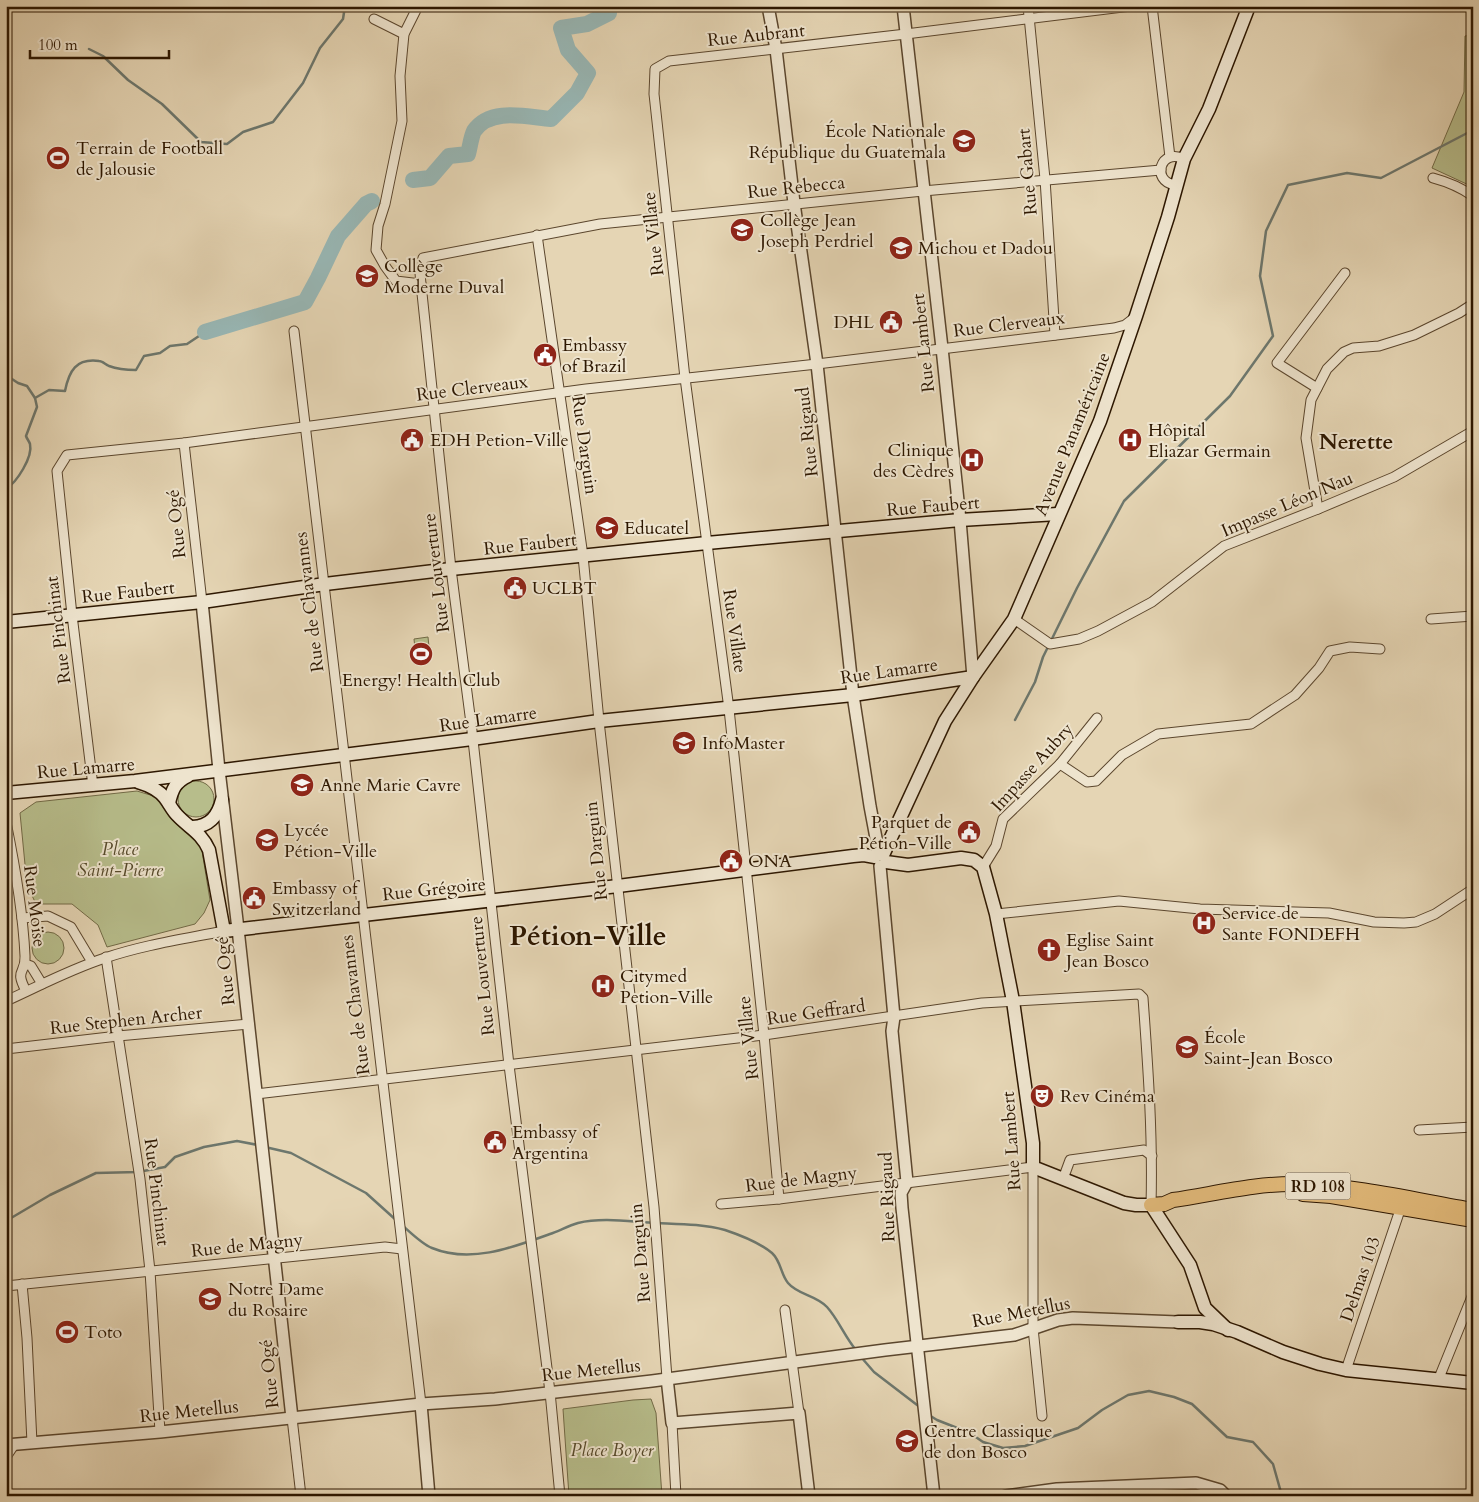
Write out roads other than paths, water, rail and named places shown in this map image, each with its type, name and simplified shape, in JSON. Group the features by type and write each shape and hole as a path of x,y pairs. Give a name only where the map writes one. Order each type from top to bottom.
{"main road":[{"name":"Avenue Panaméricaine","path":"881,859 945,721 1014,619 1100,421 1168,218 1184,158 1209,109 1249,6"},
{"name":"Rue Faubert","path":"6,622 202,602 325,584 451,569 707,542 960,520 1058,514"},
{"name":"Rue Lamarre","path":"6,793 93,786 343,756 599,721 853,695 973,677"},
{"path":"168,803 172,788 192,774"},
{"path":"135,781 158,791 176,814 202,836 209,850 224,931"},
{"path":"193,827 210,822 218,813 222,800"},
{"name":"Rue Grégoire","path":"224,931 618,886 864,855 908,865 961,858 974,860 983,867"},
{"name":"Rue Lambert","path":"983,867 996,914 1013,1001 1033,1143 1033,1167"},
{"name":"RD 108","path":"1033,1167 1124,1203 1136,1205 1158,1204 1230,1191 1297,1184 1347,1188 1473,1220"},
{"name":"RD 108","path":"1403,1203 1473,1210"},
{"path":"1158,1204 1190,1265 1205,1308 1228,1330"},
{"path":"1178,1322 1190,1318 1196,1311 1200,1298"},
{"path":"1178,1322 1200,1322 1228,1330 1283,1352 1346,1370 1439,1378 1473,1383"}],"street":[{"path":"418,6 404,34 400,76 402,121 386,191 385,204 378,226 376,250 384,266 396,281 420,284"},
{"name":"Rue Rigaud","path":"768,6 776,49 794,204 817,364 853,695 870,806 881,859 894,1017 892,1031 907,1182 901,1193 902,1208 934,1496"},
{"name":"Rue Lambert","path":"903,6 960,520 973,677"},
{"name":"Rue Gabart","path":"1028,6 1045,179 1056,335"},
{"name":"Rue Aubrant","path":"655,69 669,61 1029,20 1131,6"},
{"path":"1152,6 1170,157"},
{"path":"374,19 404,34"},
{"name":"Rue Villate","path":"655,69 654,94 685,378 729,709 764,1036 779,1199"},
{"path":"1176,185 1166,182 1162,176 1163,162 1170,157 1179,156 1184,158"},
{"name":"Rue Rebecca","path":"437,254 600,224 1045,179 1161,170"},
{"path":"1433,178 1460,187 1473,196"},
{"name":"Rue Darguin","path":"537,235 583,556 599,721 657,1238 676,1496"},
{"name":"Rue Louverture","path":"437,254 423,258 420,284 508,1065 550,1392 560,1496"},
{"path":"1318,388 1277,363 1345,273"},
{"path":"1318,509 1306,438 1312,400 1327,369 1344,352 1353,348 1379,346 1414,334 1459,313 1473,304"},
{"name":"Rue Clerveaux","path":"57,471 67,455 184,443 560,393 1114,328 1125,325 1136,316"},
{"name":"Rue de Chavannes","path":"294,331 421,1404 429,1496"},
{"name":"Impasse Léon Nau","path":"1014,619 1050,644 1079,640 1152,602 1224,546 1394,477 1473,431"},
{"name":"Rue Ogé","path":"184,443 218,770 249,1024 301,1496"},
{"name":"Rue Pinchinat","path":"57,471 93,786"},
{"path":"1431,620 1473,616"},
{"path":"1060,764 1087,782 1092,783 1122,755 1158,734 1251,724 1294,695 1319,668 1330,651 1350,648 1380,649"},
{"name":"Impasse Aubry","path":"983,867 996,846 1003,819 1060,764 1097,718"},
{"name":"Rue Moïse","path":"6,822 22,918 25,964 20,972 20,980 26,991"},
{"path":"996,914 1119,901 1200,909 1329,913 1374,922 1404,923 1416,922 1435,914 1473,889"},
{"path":"22,918 48,916 70,927 92,962"},
{"name":"Rue Grégoire","path":"6,1000 106,957 156,944 224,931"},
{"name":"Rue Pinchinat","path":"106,957 140,1180 150,1271 160,1432"},
{"name":"Rue Moïse","path":"25,964 31,966 42,984"},
{"name":"Rue Geffrard","path":"256,1094 764,1036 982,1004 1140,994 1143,998 1152,1156 1158,1204"},
{"name":"Rue Stephen Archer","path":"6,1049 249,1024"},
{"path":"1419,1130 1473,1127"},
{"path":"1063,1179 1070,1160 1144,1150 1152,1156"},
{"name":"Rue Lambert","path":"1033,1167 1034,1328 1042,1416"},
{"name":"Rue de Magny","path":"721,1204 779,1199 1033,1167"},
{"name":"Delmas 103","path":"1346,1370 1403,1203"},
{"name":"Rue de Magny","path":"6,1286 385,1247 402,1249"},
{"path":"22,1284 27,1338 32,1444"},
{"path":"1439,1378 1473,1294"},
{"path":"785,1310 809,1496"},
{"name":"Rue Metellus","path":"10,1445 160,1432 421,1404 495,1399 1014,1334 1058,1320 1073,1318 1178,1322"},
{"path":"672,1423 799,1413"},
{"path":"6,1457 10,1445"},
{"path":"1006,1496 1144,1484 1196,1483 1220,1490 1226,1496"}],"waterway":[{"path":"89,49 103,56 128,80 162,104 201,142 227,144 243,132 273,122 303,83 320,48 343,19 345,6"},
{"path":"413,180 430,178 449,156 468,154 474,131 489,119 510,115 551,119 577,93 588,73 568,50 561,28 587,24 609,13 607,6"},
{"path":"1015,720 1035,682 1043,657 1077,588 1124,501 1230,396 1273,336 1260,276 1266,231 1288,185 1347,173 1381,178 1473,130"},
{"path":"205,332 305,302 338,236 366,204 372,201"},
{"path":"6,489 19,475 29,456 30,444 26,436 37,407 35,398 49,390 65,391 71,372 79,364 100,361 115,368 136,370 144,356 160,353 170,346 187,344 205,332"},
{"path":"6,375 18,383 27,386 35,398"},
{"path":"6,1221 50,1195 96,1173 138,1172 165,1167 175,1157 204,1147 237,1141 258,1145"},
{"path":"265,1147 291,1153 366,1193 396,1220"},
{"path":"402,1225 432,1248 447,1253 462,1254 492,1252 536,1239 574,1224 597,1220 682,1224 725,1230 756,1243 772,1253 788,1283 797,1290 823,1303 835,1317 856,1350"},
{"path":"861,1357 874,1372 921,1408"},
{"path":"929,1415 970,1433 983,1442 1003,1448 1025,1446 1078,1428 1102,1410 1128,1395 1149,1391 1192,1404 1227,1437 1253,1442 1273,1464 1282,1496"}],"place":[{"name":"École Nationale République du Guatemala","path":"964,141"},
{"name":"Terrain de Football de Jalousie","path":"58,158"},
{"name":"Collège Jean Joseph Perdriel","path":"742,230"},
{"name":"Michou et Dadou","path":"901,248"},
{"name":"Collège Moderne Duval","path":"367,276"},
{"name":"DHL","path":"891,322"},
{"name":"Embassy of Brazil","path":"545,355"},
{"name":"EDH Petion-Ville","path":"412,440"},
{"name":"Hôpital Eliazar Germain","path":"1130,440"},
{"name":"Clinique des Cèdres","path":"972,460"},
{"name":"Educatel","path":"607,528"},
{"name":"UCLBT","path":"515,588"},
{"name":"Energy! Health Club","path":"421,654"},
{"name":"InfoMaster","path":"684,743"},
{"name":"Anne Marie Cavre","path":"302,785"},
{"name":"Parquet de Pétion-Ville","path":"969,832"},
{"name":"Lycée Pétion-Ville","path":"267,840"},
{"name":"ONA","path":"731,861"},
{"name":"Embassy of Switzerland","path":"254,898"},
{"name":"Service de Sante FONDEFH","path":"1204,923"},
{"name":"Eglise Saint Jean Bosco","path":"1049,950"},
{"name":"Citymed Petion-Ville","path":"603,986"},
{"name":"École Saint-Jean Bosco","path":"1187,1047"},
{"name":"Rev Cinéma","path":"1042,1096"},
{"name":"Embassy of Argentina","path":"495,1142"},
{"name":"Notre Dame du Rosaire","path":"210,1299"},
{"name":"Toto","path":"67,1332"},
{"name":"Centre Classique de don Bosco","path":"907,1441"}],"district":[{"name":"Nerette","path":"1356,441"},
{"name":"Pétion-Ville","path":"588,935"}],"park label":[{"name":"Place Saint-Pierre","path":"120,860"},
{"name":"Place Boyer","path":"612,1450"}]}
